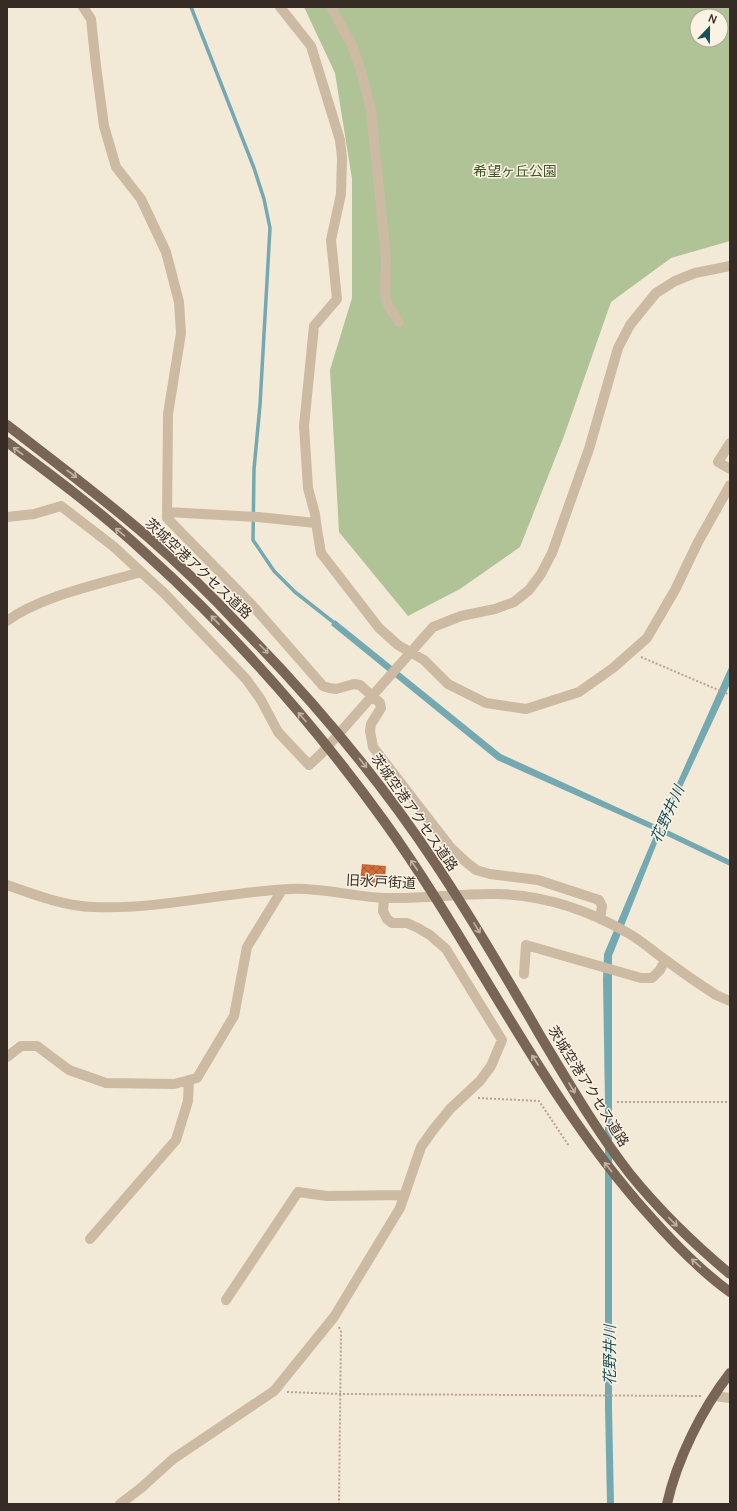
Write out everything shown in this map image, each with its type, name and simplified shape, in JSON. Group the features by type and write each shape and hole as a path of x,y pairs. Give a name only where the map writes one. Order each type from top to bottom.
{"main road":[{"name":"茨城空港アクセス道路","path":"7,425 76,477 150,539 217,602 281,667 339,732 411,828 456,895 596,1128 629,1173 672,1221 730,1274"},
{"name":"茨城空港アクセス道路","path":"7,442 68,488 137,546 198,603 270,679 327,747 383,821 436,898 524,1044 596,1152 634,1199 665,1233 728,1292"},
{"path":"668,1504 680,1460 714,1396 729,1373"}],"street":[{"path":"83,7 91,19 104,126 116,167 141,200 166,252 180,302 181,333 168,414 167,518 252,605 323,686 336,689 354,684 360,685 373,695 380,703 381,708 371,724 370,738 373,747 456,853 476,870 490,874 538,880 598,900 602,906 600,919"},
{"path":"280,7 311,46 340,140 342,158 341,194 330,240 337,298 314,326 304,426 308,488 315,514 321,553 338,577 379,628 398,645 412,651 424,660 448,684 486,703 526,709 579,692 613,668 647,638 671,597 698,542 730,485"},
{"path":"331,7 352,46 361,71 371,110 386,257 385,293 387,304 399,322"},
{"path":"7,517 34,514 61,506 112,546 165,594 246,679 261,700 278,732 309,765 327,747 433,627 461,616 495,609 514,602 529,590 541,574 552,553 589,449 618,348 630,325 656,293 675,281 695,273 730,266"},
{"path":"730,443 718,462 730,469"},
{"path":"168,512 246,516 316,523"},
{"path":"7,621 15,615 56,597 141,572"},
{"name":"旧水戸街道","path":"7,885 40,897 91,907 114,907 163,903 282,890 314,890 384,898 436,898 456,895 496,894 547,900 574,908 629,933 716,995 730,1000"},
{"path":"7,1057 21,1046 37,1046 69,1070 106,1083 174,1084 197,1078 234,1016 247,948 282,890"},
{"path":"120,1504 141,1488 173,1459 274,1392 334,1317 400,1208 422,1148 437,1124 450,1108 480,1081 491,1066 502,1040 446,949 430,935 408,923 392,923 387,920 382,911 384,898"},
{"path":"524,974 526,945 641,978 652,978 660,970 665,960"},
{"path":"90,1239 176,1140 188,1101 189,1080"},
{"path":"226,1300 298,1192 327,1196 404,1195"},
{"path":"714,1396 730,1398"}],"path":[{"path":"630,652 730,695"},
{"path":"463,1097 539,1101 569,1146"},
{"path":"617,1102 730,1102"},
{"path":"334,1317 341,1332 340,1504"},
{"path":"274,1392 341,1394 714,1396"}],"green space":[{"name":"希望ヶ丘公園","path":"304,7 730,7 730,241 671,258 611,302 564,436 520,547 460,589 408,616 339,532 330,370 352,298 352,179 335,73"}],"water":[{"name":"花野井川","path":"335,620 501,754 658,826 730,665 730,684 663,828 730,860 730,866 661,833 612,956 612,1408 614,1504 607,1504 605,1407 604,954 656,831 497,760 331,625"}],"building":[{"path":"362,864 386,866 385,880 377,880 377,883 360,881"}],"waterway":[{"path":"191,7 254,168 264,199 270,228 260,405 254,469 253,540 274,571 295,592 337,625"}]}
